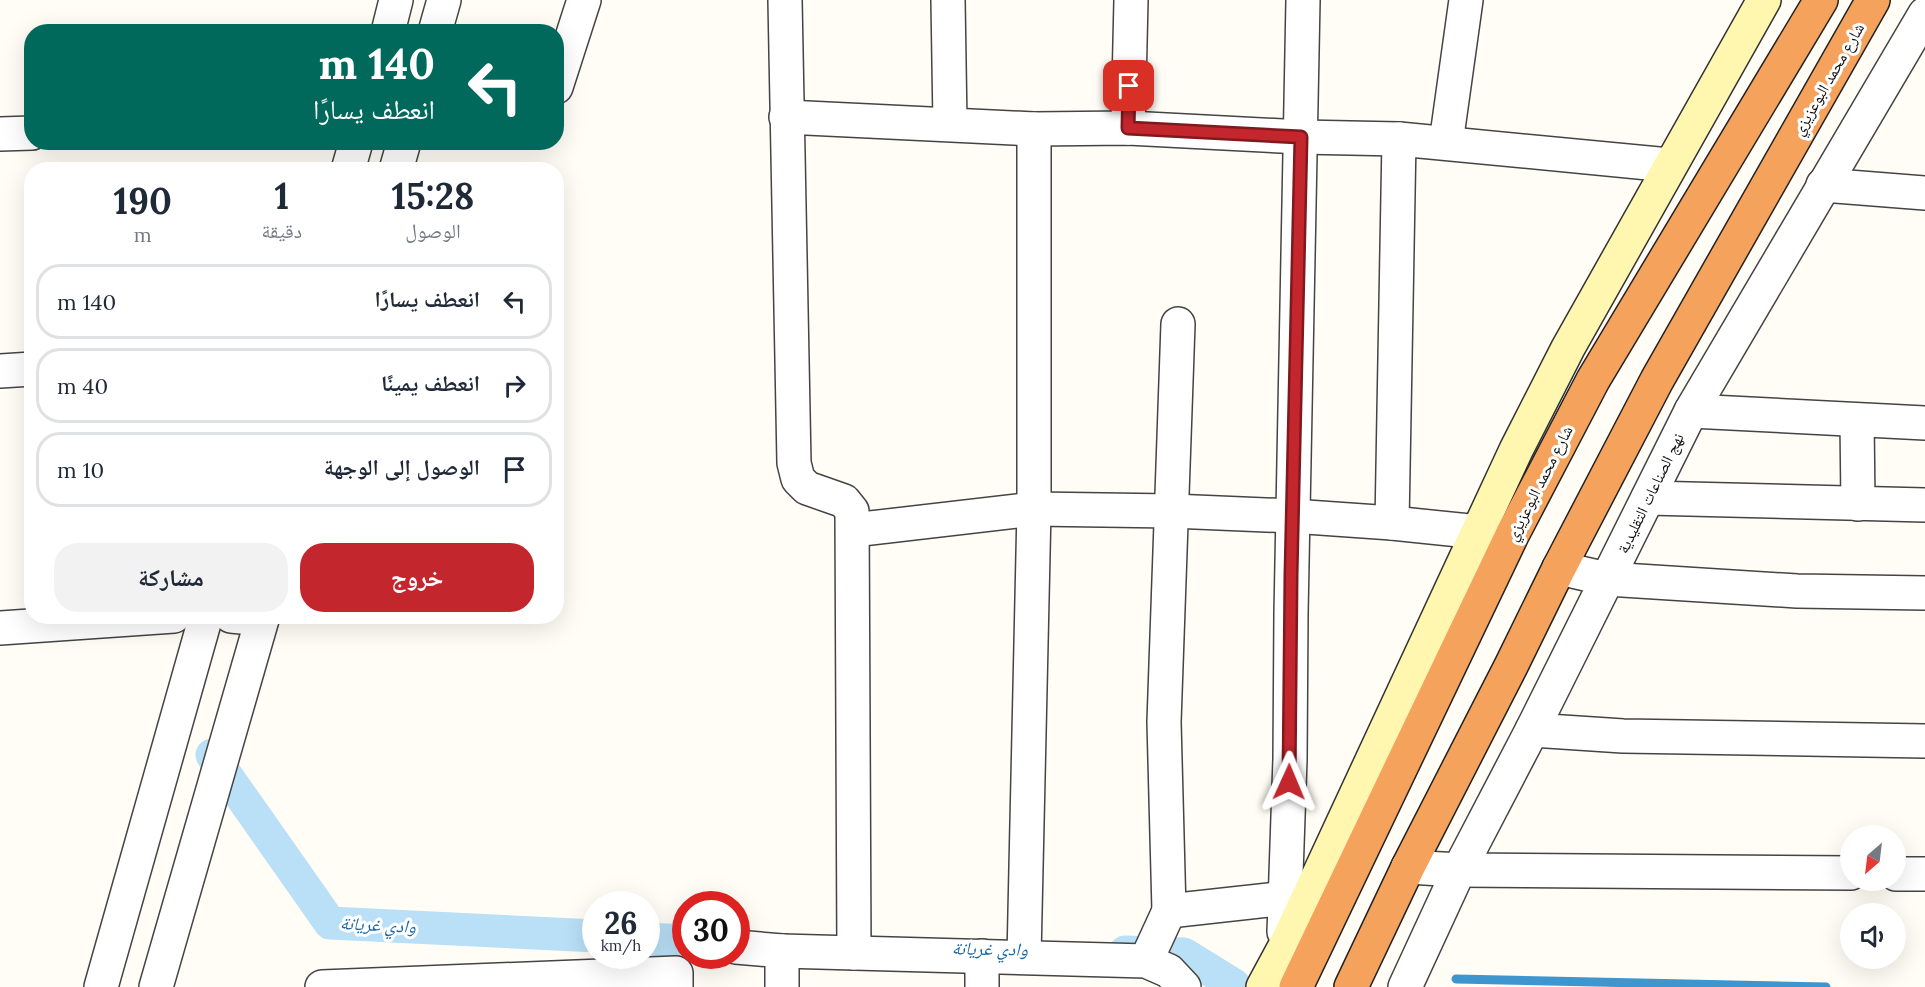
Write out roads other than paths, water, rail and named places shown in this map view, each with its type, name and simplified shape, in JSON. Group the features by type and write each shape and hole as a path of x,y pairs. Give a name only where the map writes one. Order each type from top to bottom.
{"highway":[{"name":"شارع محمد البوعزيزي","path":"1296,987 1301,946 1375,818 1512,535 1593,380 1821,0"},
{"name":"شارع محمد البوعزيزي","path":"1351,987 1408,867 1657,380 1873,0"}],"main road":[{"path":"1263,987 1301,946 1516,450 1568,348 1764,0"}],"street":[{"path":"390,24 396,0"},
{"path":"437,24 444,0"},
{"path":"564,62 584,0"},
{"path":"785,0 794,463 798,479 807,488 844,501 852,511 854,530 854,953"},
{"path":"948,0 950,124"},
{"path":"1128,128 1131,0"},
{"path":"1301,946 1284,932 1290,759 1292,516 1303,0"},
{"path":"1446,143 1466,0"},
{"name":"نهج الصناعات التقليدية","path":"1405,987 1459,870 1532,730 1691,411 1823,185 1922,26"},
{"path":"786,117 1034,129 1128,128 1301,137 1399,139 1670,165"},
{"path":"1024,957 1034,509 1034,129"},
{"path":"0,134 24,133"},
{"path":"1392,523 1399,139"},
{"path":"1823,185 1925,193"},
{"path":"1146,961 1169,910 1164,722 1179,324"},
{"path":"0,371 24,370"},
{"path":"1691,411 1925,423"},
{"path":"1857,420 1858,504"},
{"path":"1648,498 1925,505"},
{"path":"854,530 1034,509 1292,516 1479,532"},
{"path":"1559,568 1607,579 1797,591 1925,593"},
{"path":"0,628 58,624"},
{"path":"102,987 204,624"},
{"path":"156,987 250,624"},
{"path":"1532,730 1623,736 1925,741"},
{"path":"1408,867 1459,870 1840,873"},
{"path":"1906,874 1925,874"},
{"path":"1169,910 1286,898"},
{"path":"750,948 854,953 982,972 1024,957 1146,961 1169,971 1184,987"},
{"path":"782,951 782,987"},
{"path":"322,987 679,971"}],"waterway":[{"name":"وادي غريانة","path":"212,755 330,923 582,935"},
{"name":"وادي غريانة","path":"660,940 672,940"},
{"name":"وادي غريانة","path":"1125,952 1184,954 1234,985"},
{"name":"وادي غريانة","path":"1456,979 1826,987"}]}
